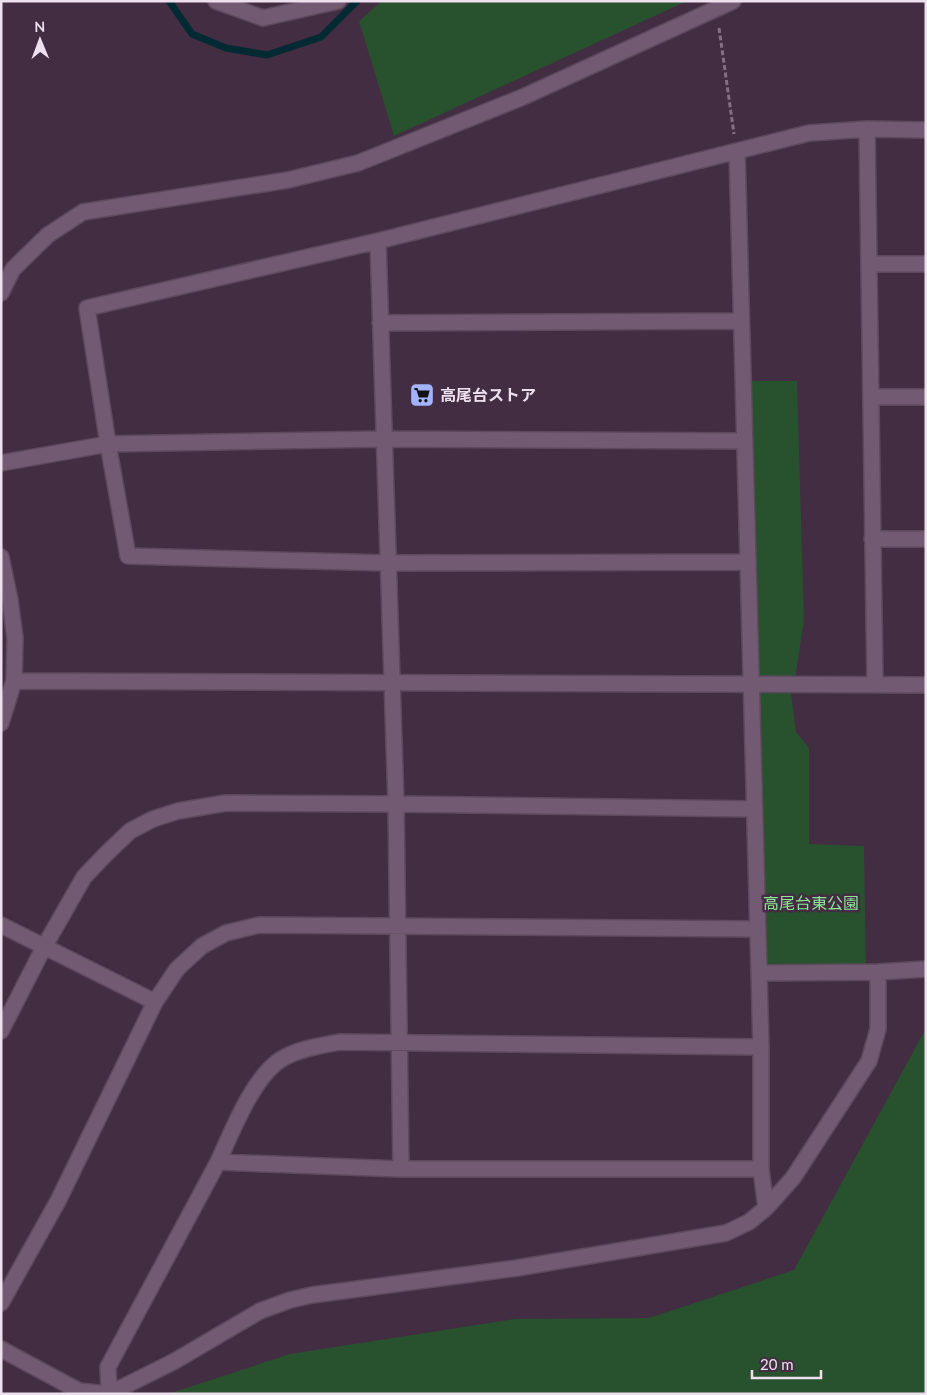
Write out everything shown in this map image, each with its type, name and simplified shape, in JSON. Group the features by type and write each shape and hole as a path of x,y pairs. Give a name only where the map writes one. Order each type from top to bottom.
{"street":[{"path":"216,1 263,18 338,1"},
{"path":"1,293 13,269 48,236 83,212 288,180 358,163 523,97 733,1"},
{"path":"867,129 875,684"},
{"path":"748,562 389,562 128,556 87,308 378,241 809,133 867,129 926,130"},
{"path":"737,151 761,1047 762,1169 766,1208"},
{"path":"378,241 396,804 401,1169"},
{"path":"869,264 926,264"},
{"path":"380,323 741,321"},
{"path":"871,398 926,398"},
{"path":"1,463 108,444 383,439 745,441"},
{"path":"872,539 926,538"},
{"path":"1,557 10,600 15,638 14,681 1,724"},
{"path":"14,681 926,685"},
{"path":"1,1031 44,947 84,877 130,831 153,818 178,811 226,803 755,809"},
{"path":"1,924 156,1002"},
{"path":"1,1303 58,1201 156,1002 178,969 202,946 226,933 259,925 758,929"},
{"path":"759,973 878,972 926,969"},
{"path":"1,1349 79,1391 109,1394 173,1362 260,1310 290,1300 312,1295 517,1268 726,1233 749,1222 766,1208 793,1178 869,1061 878,1028 878,972"},
{"path":"109,1394 108,1367 218,1162 251,1093 265,1074 280,1060 310,1048 339,1042 761,1047"},
{"path":"218,1162 401,1169 762,1169"}],"path":[{"path":"717,8 737,151"}],"green space":[{"path":"382,1 687,1 394,136 359,21"},
{"name":"高尾台東公園","path":"743,381 797,381 804,621 794,684 790,685 796,732 809,748 809,844 864,846 866,972 759,973"},
{"path":"924,1032 926,1032 926,1394 168,1394 290,1354 515,1319 649,1318 794,1270"}],"waterway":[{"path":"169,1 192,34 226,48 267,55 321,37 357,1"}],"place":[{"name":"高尾台ストア","path":"422,395"}]}
